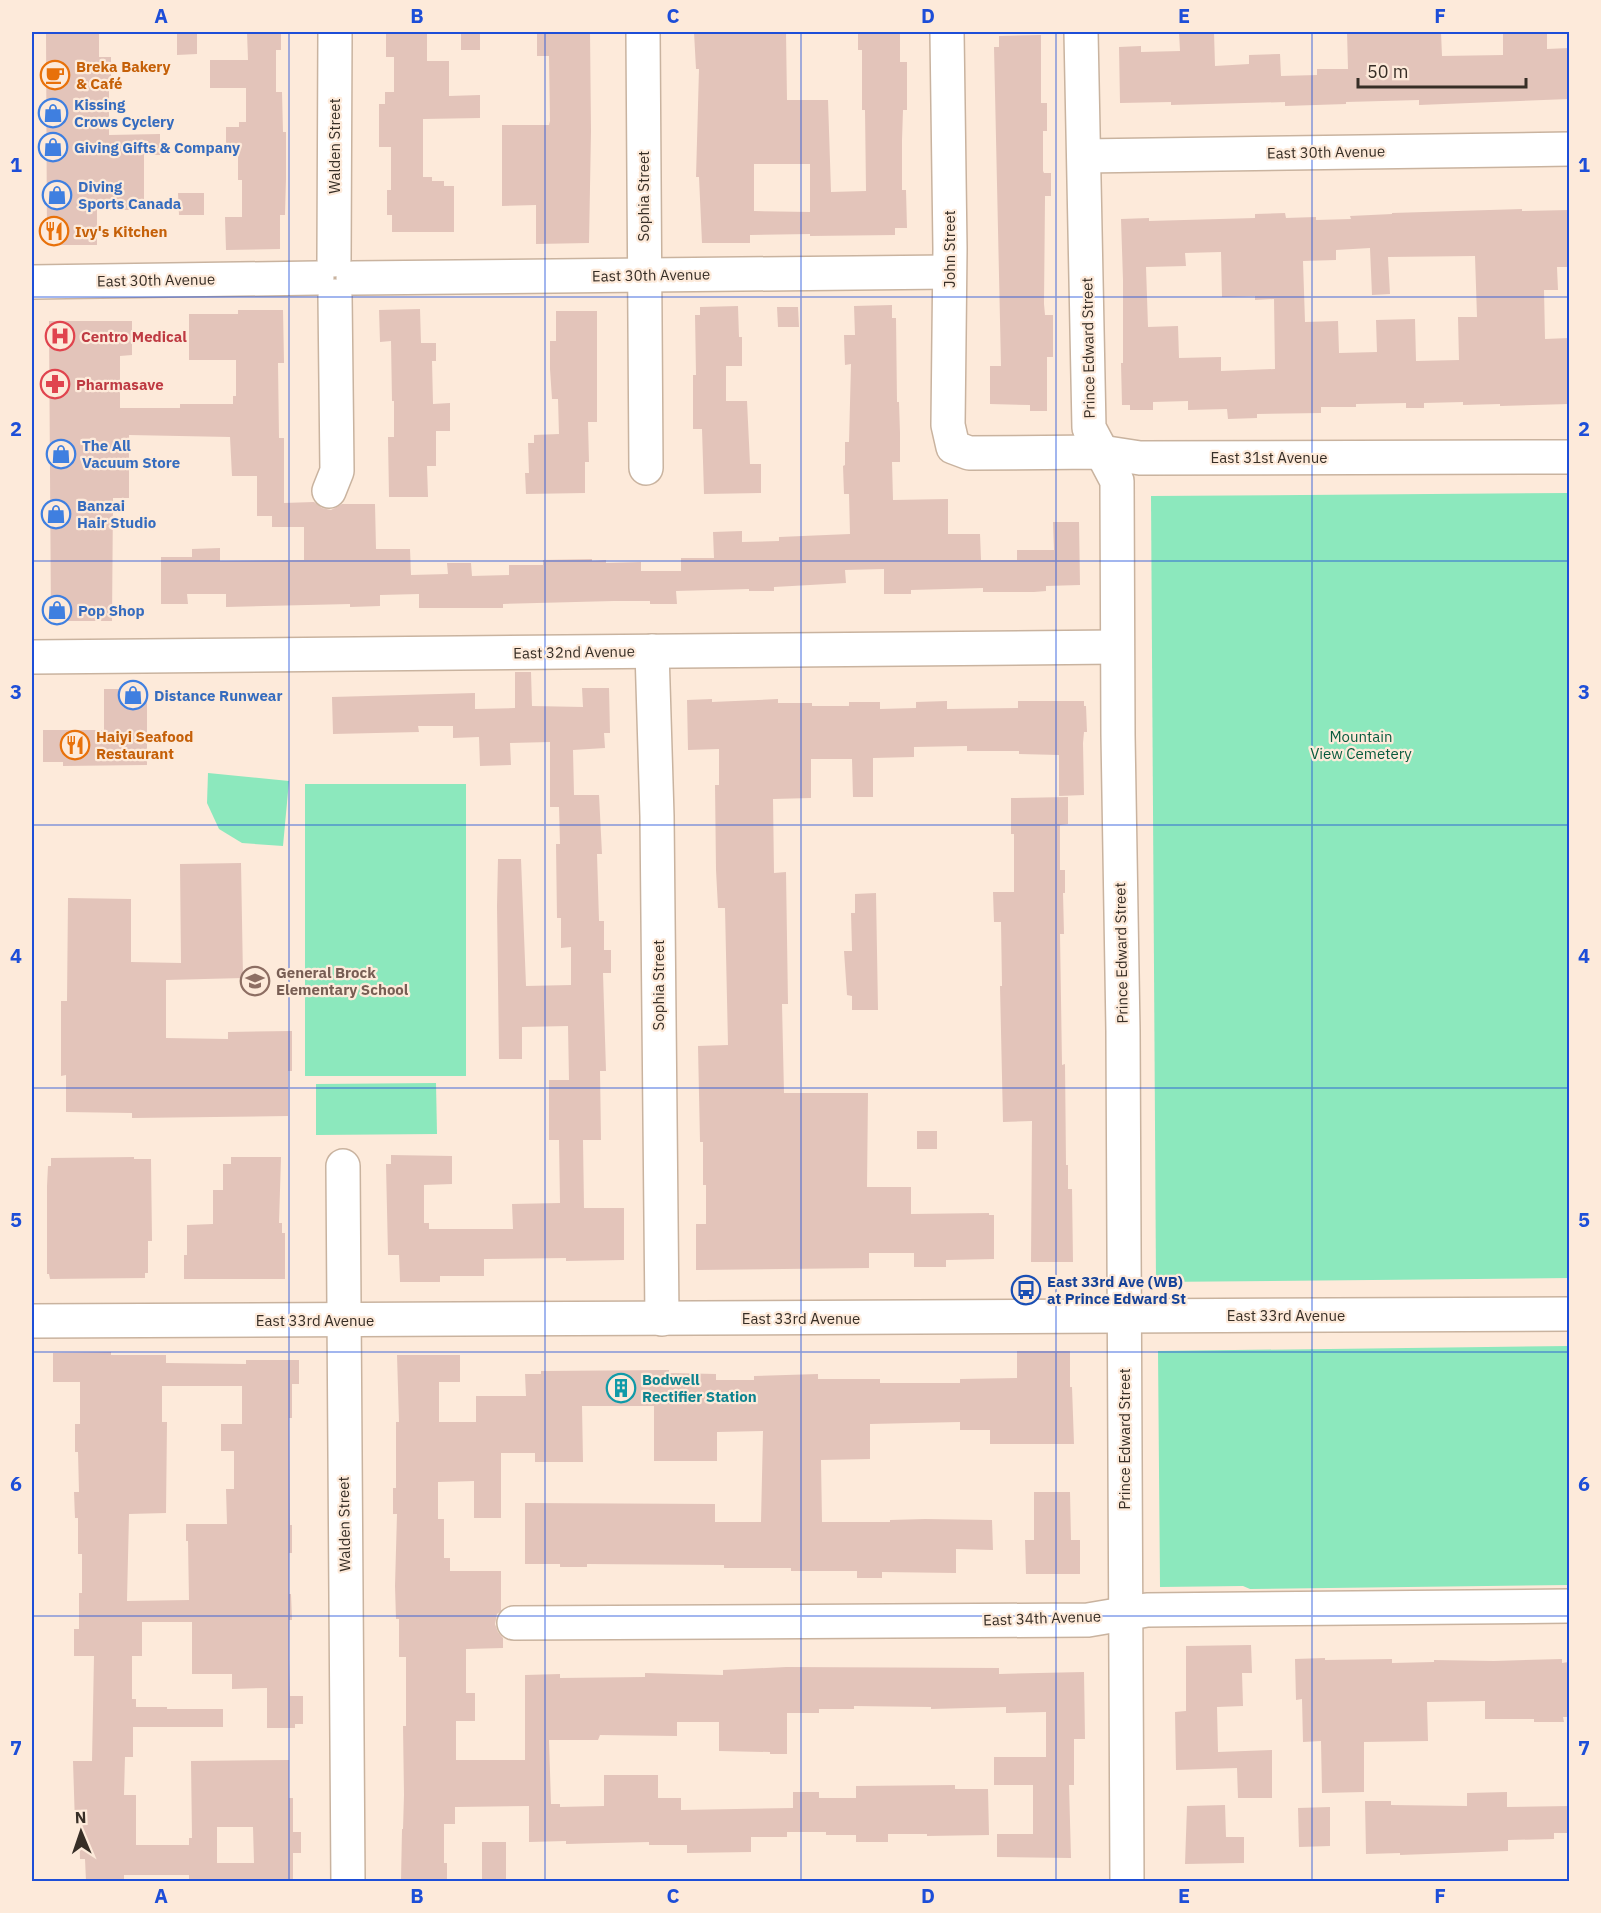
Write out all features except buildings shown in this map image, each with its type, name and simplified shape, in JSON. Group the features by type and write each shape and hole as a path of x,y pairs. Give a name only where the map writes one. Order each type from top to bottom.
{"street":[{"name":"Walden Street","path":"329,491 337,471 335,32"},
{"name":"Sophia Street","path":"643,32 646,468"},
{"name":"John Street","path":"947,32 948,424 953,447 969,453"},
{"name":"Prince Edward Street","path":"1081,32 1089,428 1117,481 1117,647 1123,1031 1127,1881"},
{"name":"East 30th Avenue","path":"1083,156 1569,149"},
{"name":"East 30th Avenue","path":"32,282 949,272"},
{"name":"East 31st Avenue","path":"969,453 1101,452 1140,458 1569,457"},
{"name":"East 32nd Avenue","path":"32,657 1117,647"},
{"name":"Sophia Street","path":"652,651 657,816 662,1319"},
{"name":"Walden Street","path":"342,1166 348,1881"},
{"name":"East 33rd Avenue","path":"32,1321 1569,1314"},
{"name":"East 34th Avenue","path":"513,1623 1088,1620 1147,1610 1569,1606"}],"green space":[{"name":"Mountain View Cemetery","path":"1569,493 1569,1278 1156,1282 1151,496"},
{"path":"208,773 289,781 283,846 242,843 219,829 207,803"},
{"path":"305,784 466,784 466,1076 305,1076"},
{"path":"436,1083 437,1134 316,1135 316,1084"},
{"path":"1569,1346 1569,1585 1250,1589 1243,1586 1160,1587 1158,1351"}],"place":[{"name":"Breka Bakery & Café","path":"55,75"},
{"name":"Kissing Crows Cyclery","path":"53,113"},
{"name":"Giving Gifts & Company","path":"53,147"},
{"name":"Diving Sports Canada","path":"57,195"},
{"name":"Ivy's Kitchen","path":"54,231"},
{"name":"Centro Medical","path":"60,336"},
{"name":"Pharmasave","path":"55,384"},
{"name":"The All Vacuum Store","path":"61,454"},
{"name":"Banzai Hair Studio","path":"56,514"},
{"name":"Pop Shop","path":"57,610"},
{"name":"Distance Runwear","path":"133,695"},
{"name":"Haiyi Seafood Restaurant","path":"75,745"},
{"name":"General Brock Elementary School","path":"255,981"},
{"name":"East 33rd Ave (WB) at Prince Edward St","path":"1026,1290"},
{"name":"Bodwell Rectifier Station","path":"621,1388"}]}
